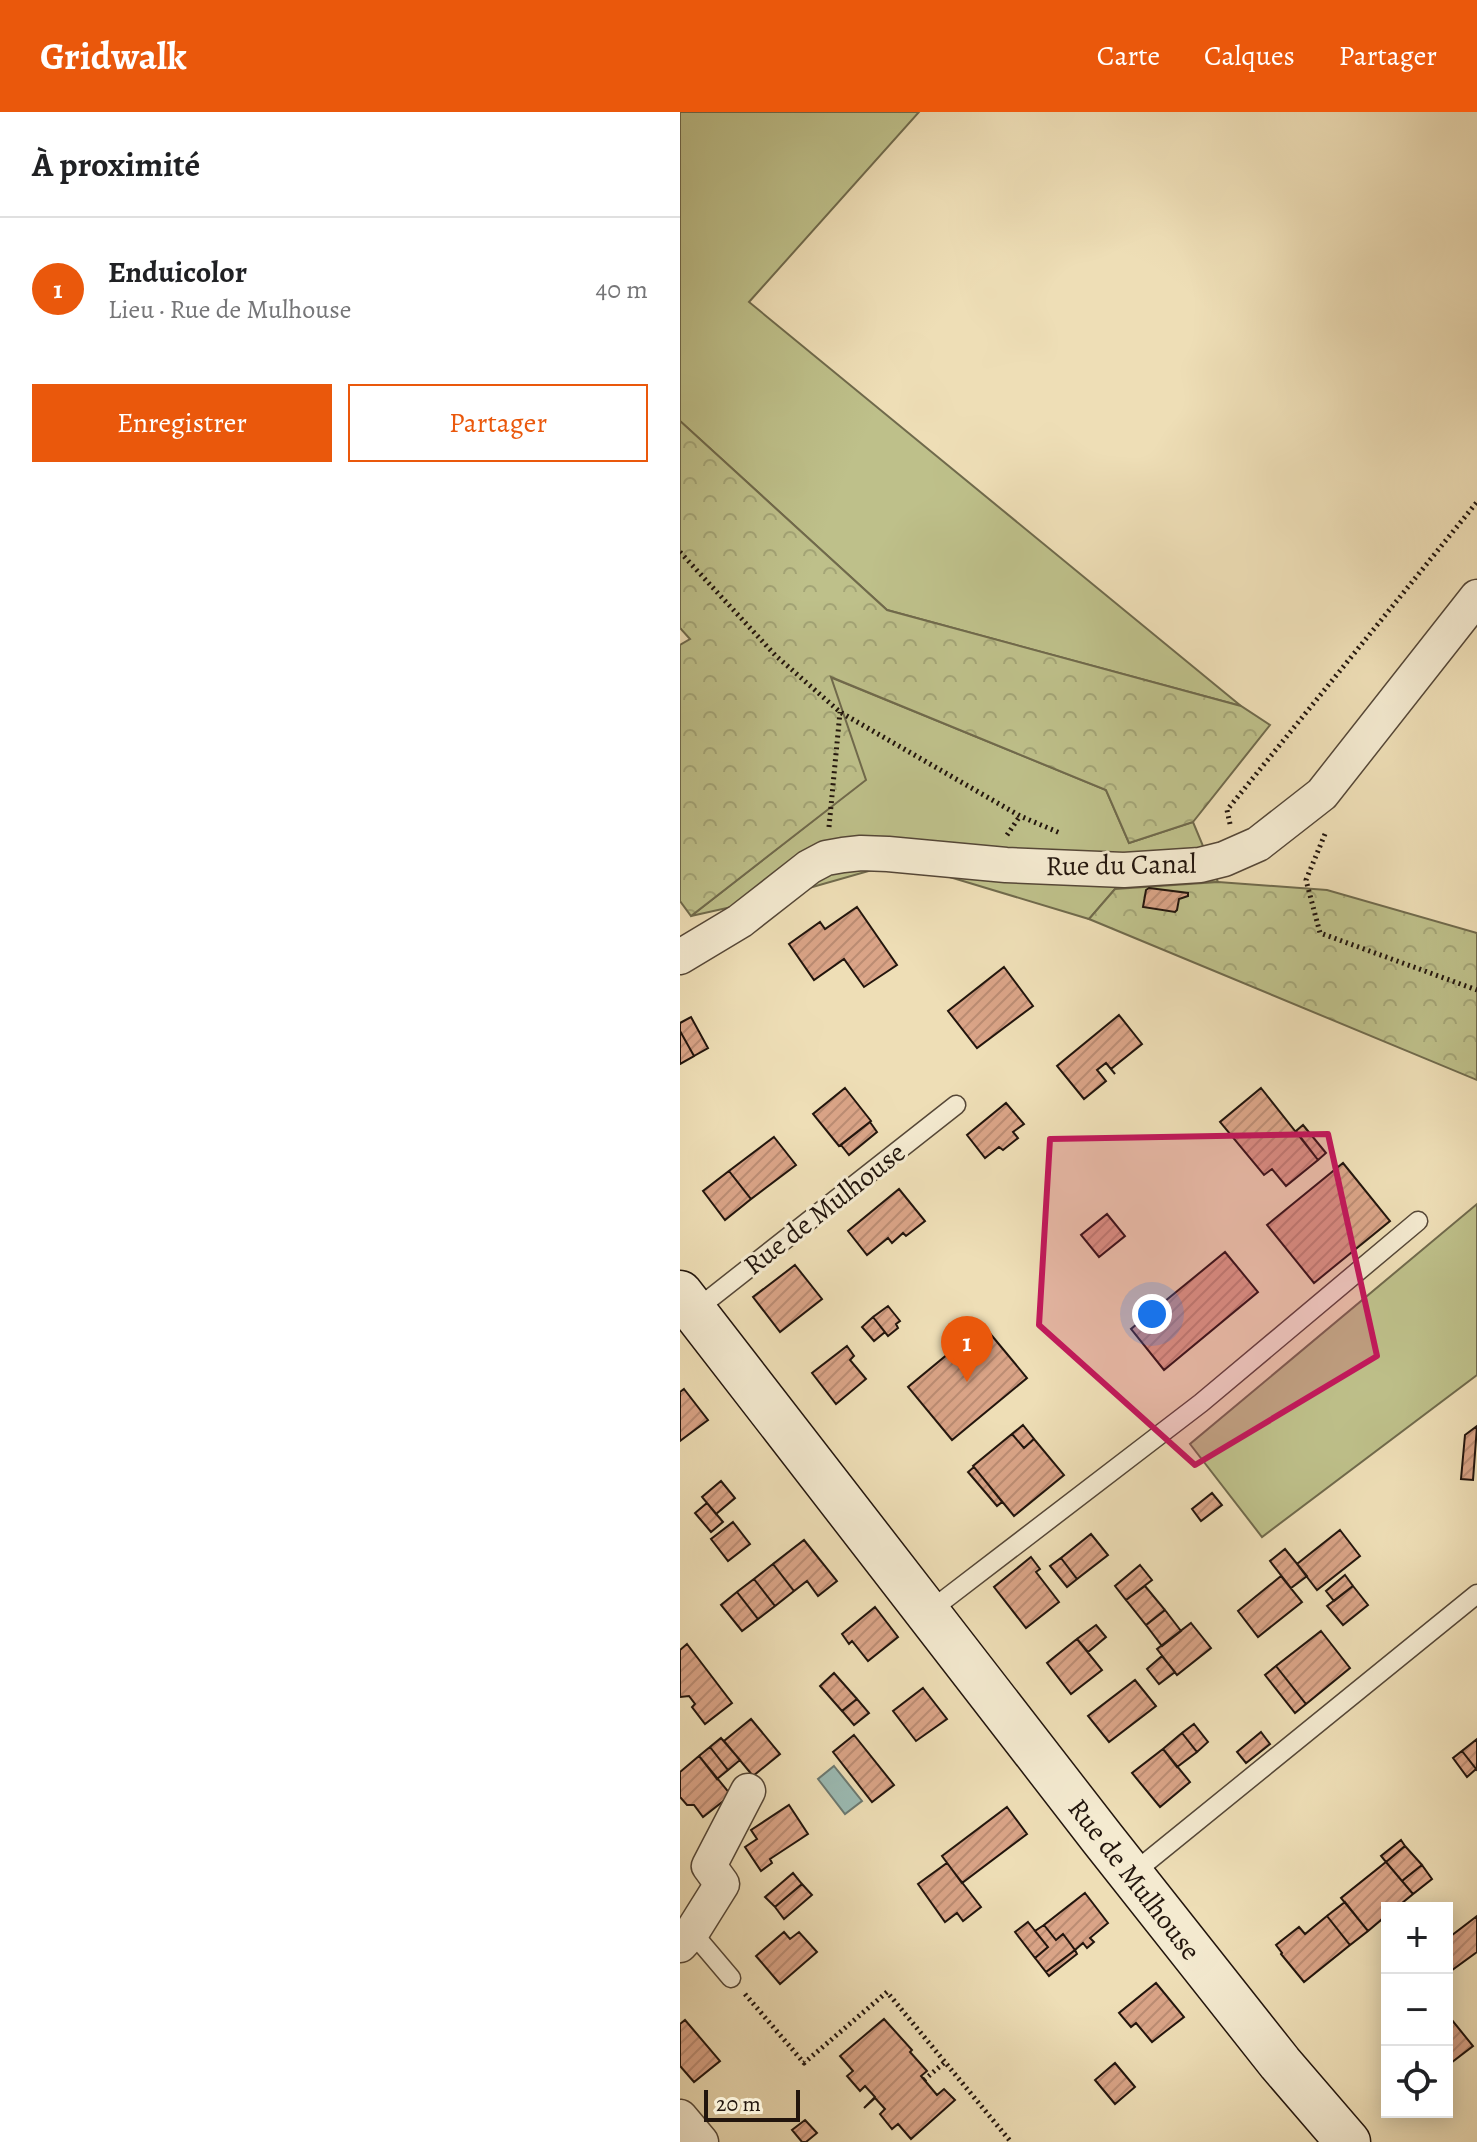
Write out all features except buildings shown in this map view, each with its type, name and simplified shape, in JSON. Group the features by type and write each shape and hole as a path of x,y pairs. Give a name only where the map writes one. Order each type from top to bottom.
{"main road":[{"name":"Rue de Mulhouse","path":"687,1303 1280,2063 1348,2142"}],"street":[{"name":"Rue du Canal","path":"680,957 740,921 790,880 826,858 861,853 888,854 1006,865 1124,870 1200,865 1224,859 1258,844 1322,794 1477,597"},
{"path":"686,1939 722,1884 709,1866 748,1791"},
{"path":"680,2117 701,2142"}],"lane":[{"name":"Rue de Mulhouse","path":"687,1303 956,1105"},
{"path":"927,1613 1201,1403 1418,1221"},
{"path":"1132,1874 1477,1594"},
{"path":"686,1939 731,1978"}],"path":[{"path":"1230,825 1227,810 1477,502"},
{"path":"680,552 775,655 840,712 1020,816 1063,835"},
{"path":"826,858 840,712"},
{"path":"1306,880 1320,933 1477,990"},
{"path":"731,1978 804,2063 887,1992 1011,2142"},
{"path":"924,2080 945,2062"}],"highlighted area":[{"path":"1328,1134 1377,1356 1195,1465 1039,1325 1050,1139"}],"green space":[{"path":"680,112 919,112 749,302 1241,706 887,610 680,421"},
{"path":"680,421 887,610 1241,706 1270,725 1193,822 1129,843 1106,790 831,677 866,780 691,916 680,901 680,645 690,639 680,628"},
{"path":"830,677 1106,790 1129,843 1193,822 1218,882 1115,889 1089,919 900,862 781,896 691,916 865,780"},
{"path":"1218,882 1327,890 1477,933 1477,1080 1089,919 1115,889"},
{"path":"1477,1204 1477,1375 1262,1537 1190,1444"}],"water":[{"path":"834,1766 862,1801 845,1814 818,1779"}],"place":[{"name":"Enduicolor","path":"967,1382"}]}
